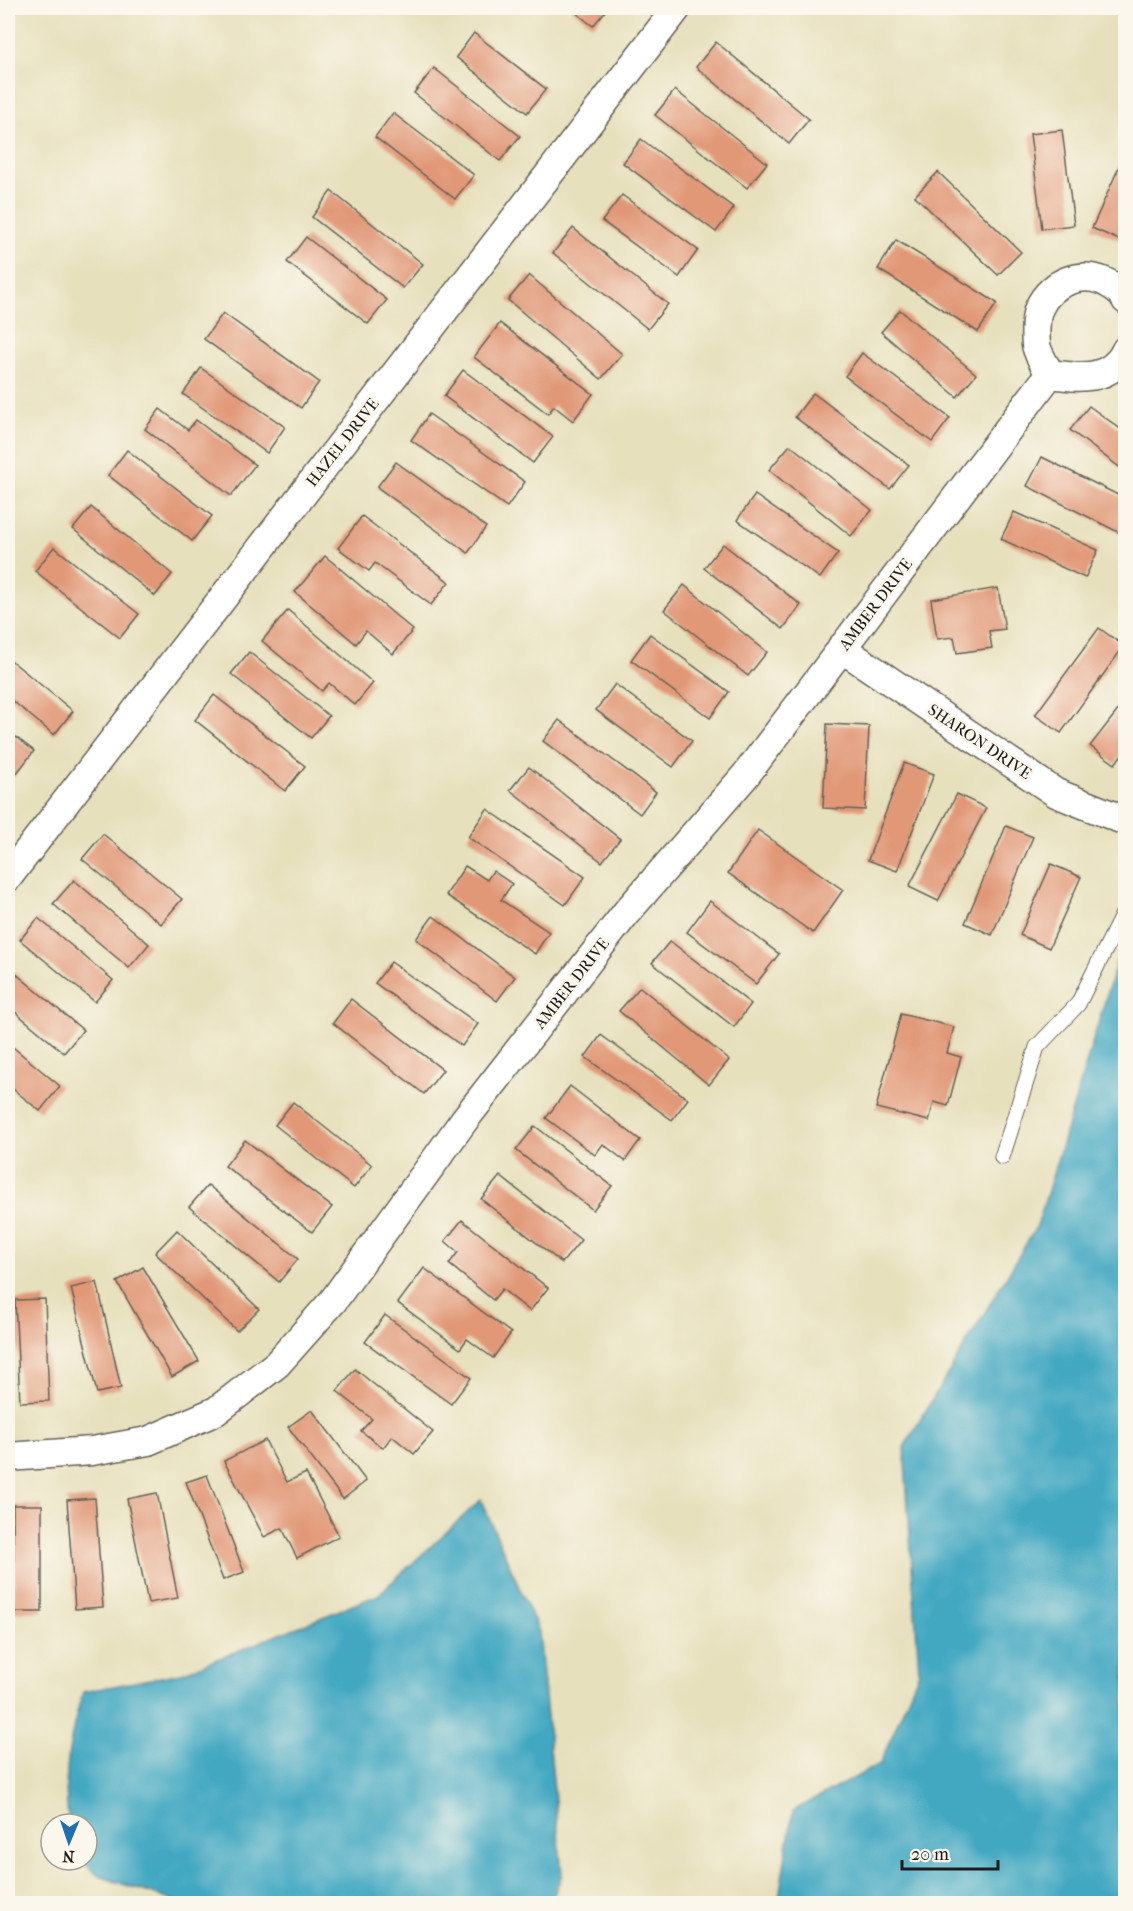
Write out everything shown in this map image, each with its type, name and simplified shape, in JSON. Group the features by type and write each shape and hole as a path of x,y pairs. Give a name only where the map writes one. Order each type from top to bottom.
{"street":[{"name":"HAZEL DRIVE","path":"8,877 677,8"},
{"path":"1125,300 1124,296 1113,286 1100,278 1083,277 1065,281 1048,292 1038,309 1036,345 1050,374 1072,377 1093,377 1122,359 1125,350"},
{"name":"AMBER DRIVE","path":"8,1457 92,1451 148,1441 216,1411 277,1364 333,1301 465,1119 626,913 745,776 1050,374"},
{"name":"SHARON DRIVE","path":"841,648 1056,793 1125,821"}],"lane":[{"path":"1002,1157 1037,1047 1078,1004 1125,908"}],"water":[{"path":"1125,934 1124,1904 778,1903 793,1811 880,1764 919,1672 904,1447 1038,1224"},
{"path":"481,1500 539,1632 562,1874 551,1903 180,1903 99,1876 94,1872 99,1872 99,1812 68,1812 67,1808 68,1757 83,1692 182,1673 378,1595"}],"building":[{"path":"570,8 608,8 593,26"},
{"path":"474,33 546,89 527,113 456,57"},
{"path":"716,42 809,119 789,144 696,67"},
{"path":"434,68 520,136 500,161 414,93"},
{"path":"675,90 767,163 747,188 655,115"},
{"path":"393,113 474,175 455,199 375,137"},
{"path":"1062,130 1074,225 1042,229 1030,134"},
{"path":"641,139 734,208 716,232 623,163"},
{"path":"1126,151 1126,243 1092,228"},
{"path":"938,172 1021,252 998,275 915,196"},
{"path":"331,191 423,264 403,288 312,217"},
{"path":"622,195 698,250 679,277 602,221"},
{"path":"573,228 668,304 648,329 553,253"},
{"path":"306,237 387,300 368,324 287,262"},
{"path":"896,240 997,303 978,332 878,269"},
{"path":"529,275 622,354 601,379 508,300"},
{"path":"900,310 976,374 957,397 881,332"},
{"path":"223,313 319,382 301,408 204,339"},
{"path":"500,323 593,394 573,421 554,406 548,414 474,357"},
{"path":"862,353 950,418 932,442 845,376"},
{"path":"201,368 285,427 267,453 183,394"},
{"path":"463,370 553,437 533,463 444,396"},
{"path":"813,393 909,465 890,489 795,417"},
{"path":"1089,406 1126,433 1126,472 1070,430"},
{"path":"160,409 188,430 196,420 255,465 231,496 145,429"},
{"path":"429,414 525,482 507,507 411,440"},
{"path":"790,445 872,510 851,536 769,470"},
{"path":"127,450 212,516 192,541 108,475"},
{"path":"1042,457 1126,499 1126,536 1027,486"},
{"path":"396,462 486,527 468,553 377,487"},
{"path":"755,495 838,553 820,578 737,520"},
{"path":"91,507 172,574 155,596 73,529"},
{"path":"1014,512 1098,550 1085,578 1001,539"},
{"path":"362,516 449,582 431,605 375,563 369,571 338,548"},
{"path":"723,544 801,605 783,629 704,568"},
{"path":"54,547 139,614 120,638 35,571"},
{"path":"325,556 413,630 393,654 366,631 356,644 295,592"},
{"path":"684,585 767,652 748,676 664,610"},
{"path":"998,588 1005,629 989,631 992,648 957,653 954,637 937,639 931,599"},
{"path":"288,610 373,683 355,705 329,683 322,691 262,641"},
{"path":"1099,628 1124,646 1061,733 1035,715"},
{"path":"650,634 729,692 710,718 631,660"},
{"path":"249,652 329,716 311,738 231,674"},
{"path":"8,658 73,711 54,735 8,697"},
{"path":"615,684 692,741 673,767 596,710"},
{"path":"214,695 305,766 285,791 195,720"},
{"path":"1126,700 1126,749 1115,764 1090,746"},
{"path":"559,720 656,792 640,814 543,741"},
{"path":"827,724 869,726 865,810 823,808"},
{"path":"8,731 34,751 13,778 8,773"},
{"path":"904,763 934,774 897,871 868,860"},
{"path":"529,767 620,839 602,862 510,790"},
{"path":"957,794 986,808 938,901 909,887"},
{"path":"487,809 585,877 565,905 468,837"},
{"path":"1006,826 1033,837 992,935 965,923"},
{"path":"758,830 843,890 813,933 728,873"},
{"path":"103,834 182,899 161,924 82,859"},
{"path":"1051,864 1081,877 1049,948 1020,935"},
{"path":"465,866 487,880 493,871 512,884 501,900 549,932 535,954 446,895"},
{"path":"74,880 149,944 129,968 53,904"},
{"path":"710,901 779,954 756,984 687,932"},
{"path":"433,916 515,977 497,1001 416,939"},
{"path":"38,918 113,980 95,1002 20,940"},
{"path":"670,941 751,1004 734,1027 652,963"},
{"path":"391,962 478,1024 462,1046 375,983"},
{"path":"8,967 83,1030 64,1053 8,1006"},
{"path":"640,987 729,1060 709,1085 619,1011"},
{"path":"351,999 443,1070 424,1094 333,1023"},
{"path":"901,1014 954,1027 947,1053 961,1057 948,1106 934,1102 929,1121 876,1108"},
{"path":"601,1035 688,1099 672,1120 585,1057"},
{"path":"8,1043 60,1086 40,1111 8,1085"},
{"path":"570,1086 640,1140 625,1161 603,1144 595,1155 546,1118"},
{"path":"293,1102 372,1165 354,1188 275,1125"},
{"path":"535,1126 612,1186 593,1210 516,1150"},
{"path":"245,1140 332,1207 312,1232 225,1166"},
{"path":"500,1176 581,1240 562,1263 481,1199"},
{"path":"208,1185 298,1259 279,1282 189,1207"},
{"path":"462,1220 548,1288 530,1311 502,1289 493,1300 449,1264 458,1252 445,1241"},
{"path":"177,1230 259,1309 237,1331 155,1253"},
{"path":"143,1267 199,1361 172,1377 117,1282"},
{"path":"424,1268 511,1333 493,1358 467,1339 460,1349 398,1303"},
{"path":"97,1282 121,1388 97,1393 71,1288"},
{"path":"45,1299 49,1401 20,1402 15,1300"},
{"path":"385,1315 471,1378 451,1404 365,1342"},
{"path":"355,1369 433,1432 414,1454 392,1436 383,1448 361,1431 372,1419 337,1391"},
{"path":"312,1410 366,1481 343,1499 288,1427"},
{"path":"265,1440 287,1482 306,1473 339,1536 297,1558 282,1528 264,1537 224,1461"},
{"path":"207,1475 244,1572 223,1580 186,1482"},
{"path":"157,1493 178,1598 148,1603 127,1499"},
{"path":"95,1498 103,1607 75,1609 67,1500"},
{"path":"13,1505 42,1505 42,1612 14,1612"}]}
